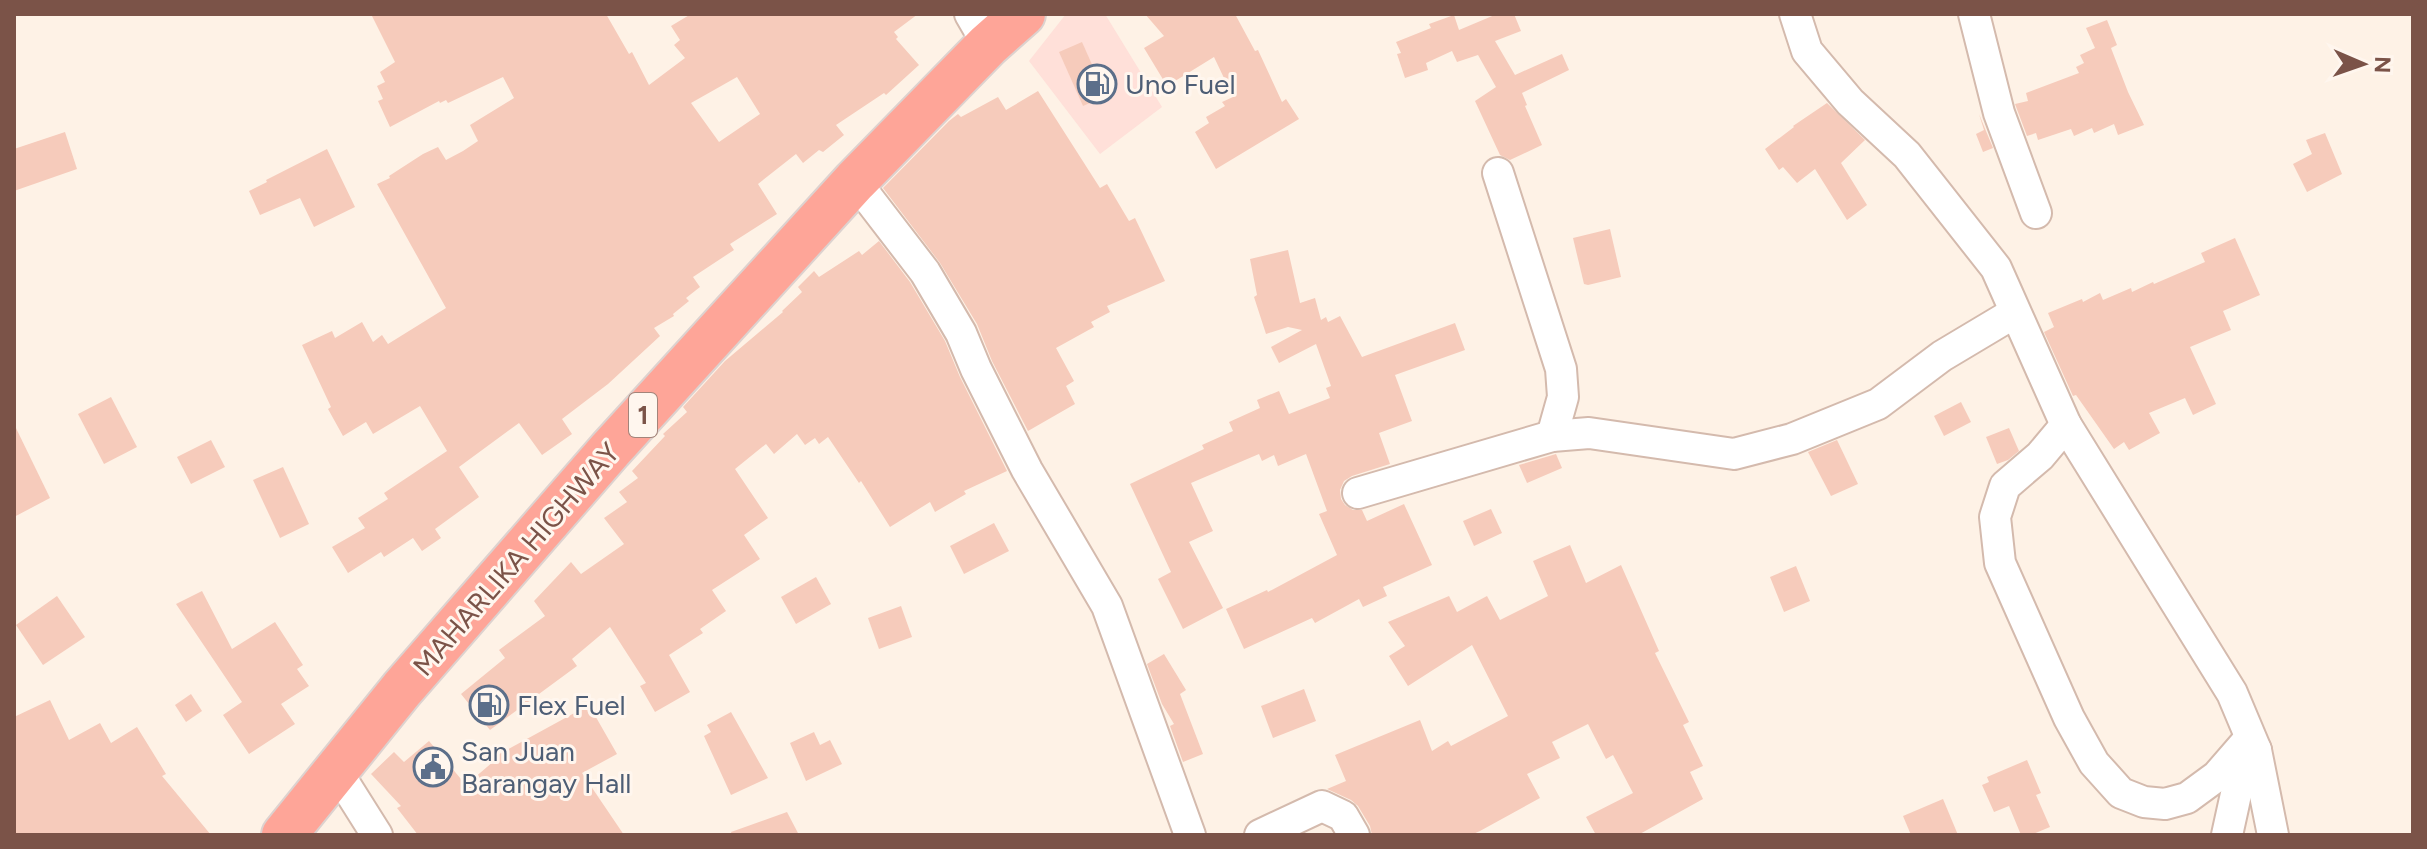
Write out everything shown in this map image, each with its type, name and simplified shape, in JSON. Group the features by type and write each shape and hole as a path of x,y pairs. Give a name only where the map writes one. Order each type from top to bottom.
{"highway":[{"name":"MAHARLIKA HIGHWAY","path":"284,835 402,689 600,462 855,181 979,30 1023,14"}],"street":[{"path":"1795,14 1807,51 1850,102 1907,155 1996,268 2066,425 2232,693 2253,744 2273,835"},
{"path":"1974,14 1999,113 2036,213"},
{"path":"1498,173 1561,369 1563,397 1552,436"},
{"path":"855,181 932,284 961,333 1027,470 1107,606 1190,835"},
{"path":"1358,493 1552,436 1589,433 1734,454 1763,447 1792,439 1878,404 1942,356 2014,313"},
{"path":"2066,425 2040,456 2005,486 1995,517 2000,563 2069,718 2094,763 2121,793 2144,802 2165,804 2187,798 2253,744"},
{"path":"2227,835 2236,794 2253,744"},
{"path":"336,770 377,835"},
{"path":"1260,835 1322,806 1343,816 1354,835"}],"shaded area":[{"name":"Uno Fuel","path":"1066,14 1105,14 1162,107 1100,154 1029,61"}],"building":[{"path":"371,14 606,14 629,54 632,52 649,85 685,58 674,45 680,40 671,26 691,14 918,14 894,32 898,37 896,39 919,65 886,95 884,93 836,125 844,135 823,152 819,150 803,163 796,154 758,184 777,214 730,244 734,250 693,277 700,287 686,298 689,301 674,316 654,328 660,336 608,384 562,419 572,434 542,455 519,423 459,467 479,497 435,529 441,538 422,551 413,538 384,557 381,552 348,573 332,547 365,528 358,518 388,499 384,493 447,451 420,406 373,434 366,422 343,436 328,409 331,407 302,345 332,331 335,338 362,322 373,342 382,335 388,344 446,308 377,184 438,147 446,160 463,151 478,141 470,125 514,98 503,77 448,103 446,100 439,101 390,127 378,101 383,99 377,86 385,82 380,72 395,62","holes":["737,77 760,114 719,142 691,103"]},
{"path":"1145,14 1235,14 1255,51 1258,50 1282,102 1286,99 1299,119 1216,169 1195,132 1209,123 1206,117 1225,106 1222,102 1233,97 1214,57 1167,86 1144,48 1164,36"},
{"path":"1497,14 1514,14 1521,31 1495,41 1515,75 1562,54 1569,70 1522,93 1542,145 1510,160 1500,155 1475,101 1496,87 1478,55 1457,62 1452,51 1426,63 1428,70 1405,78 1397,54 1401,53 1396,42 1431,28 1429,24 1454,15 1459,30"},
{"path":"2107,20 2117,45 2111,48 2144,125 2118,135 2114,124 2094,133 2092,128 2074,136 2071,129 2038,140 2036,133 2027,136 2015,104 2028,101 2026,93 2079,73 2076,67 2084,63 2080,55 2095,48 2086,28"},
{"path":"1082,42 1106,96 1083,106 1059,52"},
{"path":"1038,91 1100,188 1107,184 1129,221 1135,218 1165,281 1107,306 1110,312 1091,322 1094,327 1056,348 1074,381 1066,386 1075,404 1028,431 977,324 940,263 883,188 958,114 961,117 998,97 1006,110"},
{"path":"1827,103 1865,140 1841,163 1867,205 1847,220 1815,169 1797,183 1783,167 1779,170 1765,149"},
{"path":"1979,114 1993,148 1983,152 1976,134 1984,130"},
{"path":"65,132 77,169 14,191 14,149"},
{"path":"2325,133 2342,174 2307,192 2293,164 2312,154 2306,140"},
{"path":"327,149 355,207 314,227 300,198 260,215 249,191"},
{"path":"1610,229 1621,277 1584,284 1573,238"},
{"path":"2235,238 2260,295 2223,311 2231,330 2190,347 2216,404 2193,415 2185,398 2149,413 2160,433 2129,450 2124,442 2114,449 2076,395 2073,396 2044,332 2054,327 2048,313 2100,293 2103,300 2131,288 2132,292 2154,284 2205,262 2201,253"},
{"path":"879,241 910,282 945,341 1007,471 964,491 966,494 935,512 930,502 890,527 828,437 819,444 815,438 805,445 797,434 774,454 766,444 735,469 768,518 744,535 760,559 712,590 726,611 700,629 703,633 669,655 690,692 655,712 640,686 646,683 610,627 572,659 577,666 490,730 461,694 505,658 499,650 545,616 534,601 571,562 581,574 624,544 604,518 627,502 619,492 638,478 632,471 665,436 663,434 687,412 683,407 725,361 783,312 802,292 798,287 814,271 819,277 859,251 862,255"},
{"path":"1288,250 1300,303 1315,298 1321,320 1326,317 1328,322 1340,316 1362,357 1455,323 1465,350 1395,375 1412,421 1379,433 1390,464 1352,476 1344,481 1340,490 1345,505 1353,510 1362,510 1367,521 1404,504 1432,565 1383,587 1387,596 1363,607 1359,599 1315,623 1312,618 1244,649 1226,609 1268,592 1337,555 1319,514 1327,511 1306,454 1278,466 1274,455 1262,461 1259,454 1191,483 1213,531 1189,542 1223,608 1183,629 1158,579 1171,572 1130,484 1204,449 1202,445 1233,431 1229,422 1260,408 1257,400 1279,391 1289,414 1330,398 1326,388 1331,386 1316,344 1279,363 1271,347 1302,330 1288,327 1266,334 1254,297 1257,295 1250,259"},
{"path":"111,397 137,447 104,464 78,414"},
{"path":"1961,402 1971,422 1944,436 1934,416"},
{"path":"14,424 50,498 14,517"},
{"path":"2009,428 2019,451 1997,464 1986,437"},
{"path":"211,440 225,467 191,484 177,457"},
{"path":"1837,440 1858,484 1831,496 1808,452"},
{"path":"1556,454 1562,468 1527,483 1519,465"},
{"path":"283,467 309,524 280,538 253,480"},
{"path":"1491,509 1502,533 1474,546 1463,521"},
{"path":"994,523 1009,551 964,574 950,546"},
{"path":"1570,545 1586,583 1621,565 1659,651 1655,653 1689,722 1683,725 1703,766 1690,772 1703,799 1638,835 1596,835 1586,817 1633,793 1613,755 1606,759 1588,724 1552,742 1560,758 1527,774 1540,798 1480,831 1471,835 1372,835 1358,806 1327,789 1346,781 1335,755 1420,720 1432,751 1448,741 1451,746 1508,716 1472,645 1408,686 1389,656 1405,646 1388,622 1449,596 1457,612 1487,596 1500,620 1548,596 1533,561"},
{"path":"1796,566 1810,601 1784,612 1770,577"},
{"path":"816,577 831,604 796,624 781,597"},
{"path":"202,591 232,649 275,622 303,665 297,669 309,686 281,704 295,724 249,754 223,715 242,702 176,604"},
{"path":"57,596 85,637 43,665 16,625"},
{"path":"901,606 912,637 879,649 868,618"},
{"path":"1164,654 1186,690 1180,694 1203,754 1183,762 1170,726 1174,724 1162,704 1147,664"},
{"path":"1304,689 1316,721 1273,738 1261,706"},
{"path":"191,694 202,711 186,722 175,705"},
{"path":"50,700 69,740 100,723 111,743 137,727 166,774 162,776 211,835 14,835 14,717"},
{"path":"589,705 617,754 582,773 624,835 418,835 397,808 401,806 371,774 394,752 404,762 429,741 466,785 494,761 492,758"},
{"path":"731,712 768,778 731,795 704,736 711,732 707,725"},
{"path":"814,732 820,745 830,740 842,764 806,781 790,743"},
{"path":"2027,760 2041,793 2036,795 2050,827 2031,835 2021,835 2009,806 1994,812 1982,785 1989,782 1987,777"},
{"path":"1943,799 1958,835 1911,835 1903,816"},
{"path":"787,812 799,835 732,835 731,832"}],"place":[{"name":"Uno Fuel","path":"1097,84"},
{"name":"Flex Fuel","path":"489,705"},
{"name":"San Juan Barangay Hall","path":"433,767"}]}
